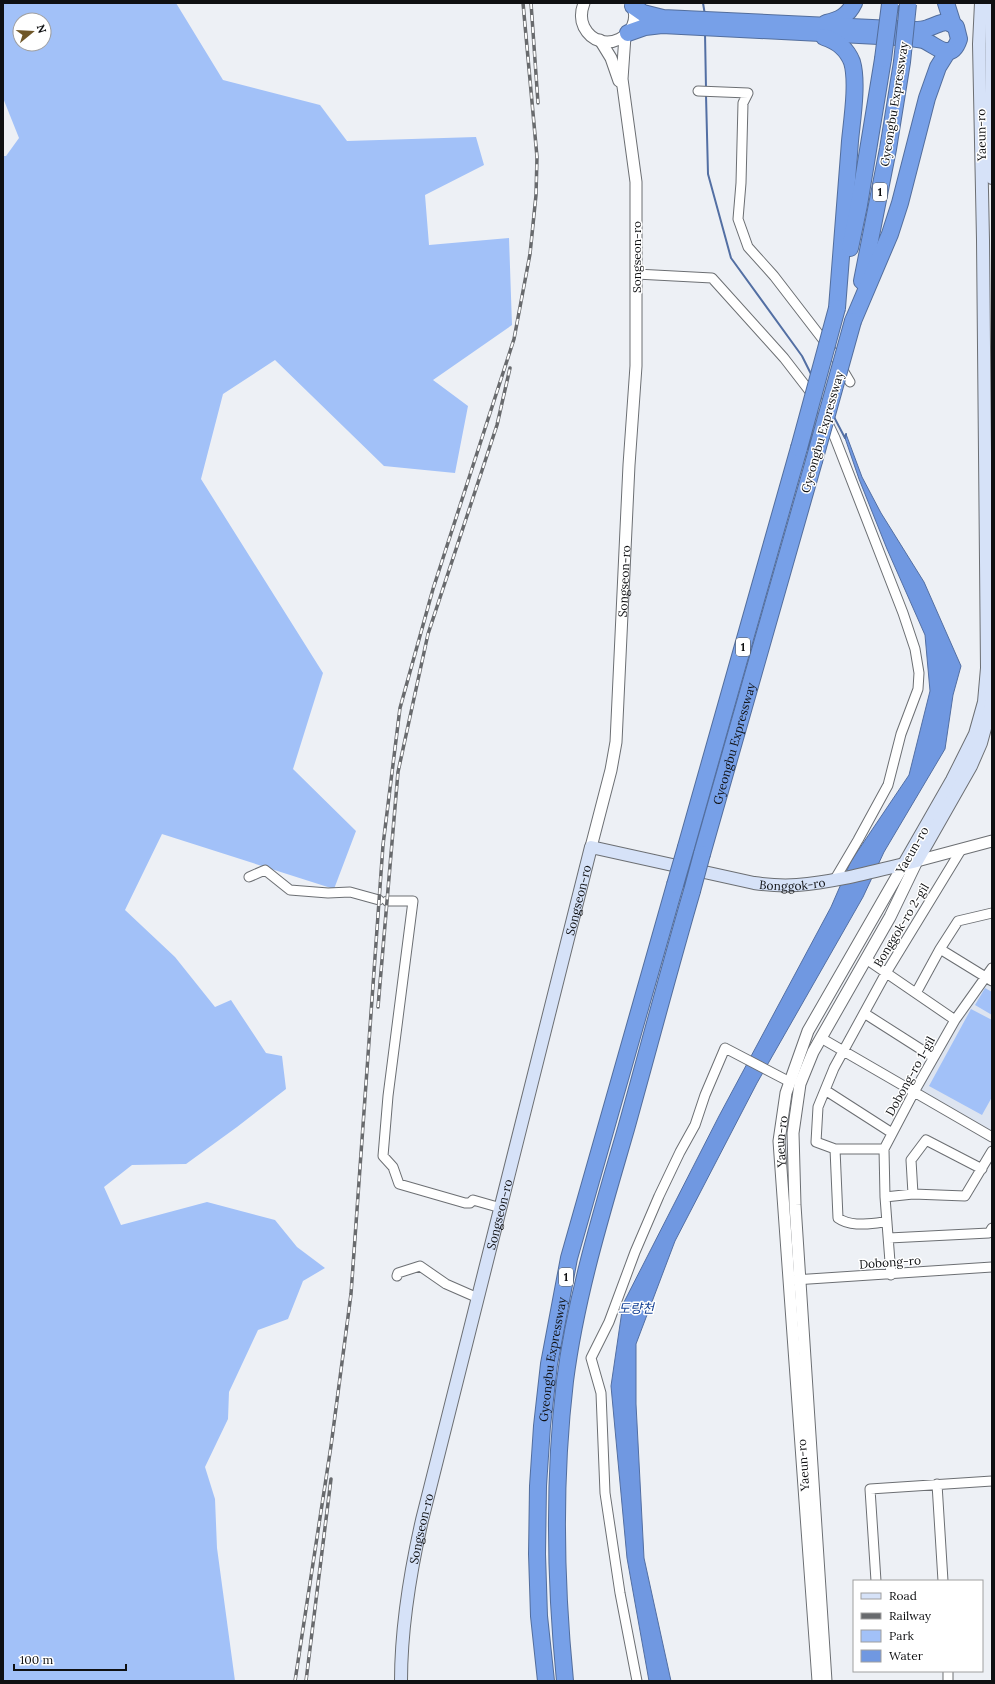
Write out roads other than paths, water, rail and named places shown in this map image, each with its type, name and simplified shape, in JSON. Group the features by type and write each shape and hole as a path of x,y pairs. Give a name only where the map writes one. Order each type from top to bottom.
{"highway":[{"path":"813,30 846,16 854,3"},
{"name":"Gyeongbu Expressway","path":"546,1681 539,1616 537,1554 538,1486 542,1426 549,1364 570,1258 799,448 837,308 859,205 883,59 890,3"},
{"name":"Gyeongbu Expressway","path":"565,1681 556,1558 558,1449 566,1379 578,1307 600,1220 702,854 853,321 870,245 887,156 902,62 908,3"},
{"path":"853,321 890,234 900,203 926,98 938,67 948,51 954,48 959,39 958,31 953,25 946,3"},
{"path":"633,5 643,13 652,16 688,23"},
{"path":"813,30 914,30 929,28 942,22 953,25"},
{"path":"626,34 645,26 688,23 813,30 914,38 928,42 939,50 948,51"},
{"path":"813,30 844,48 852,61 854,70 852,120 837,308"}],"main road":[{"name":"Yaeun-ro","path":"904,864 952,780 975,734 984,702 987,668 988,403 979,44 981,3"},
{"name":"Yaeun-ro","path":"991,3 992,178"},
{"name":"Yaeun-ro","path":"917,861 971,766 981,743 990,706 992,690"},
{"name":"Bonggok-ro","path":"591,847 754,883 796,885 835,879 917,861"},
{"name":"Songseon-ro","path":"401,1681 404,1623 408,1586 415,1552 591,847"}],"street":[{"path":"584,3 581,15 583,25 589,34 600,40 612,41 626,34"},
{"path":"625,104 622,67 626,34 634,20 633,5"},
{"path":"600,40 614,67 625,104"},
{"path":"698,91 748,93 744,103 738,219 748,247 774,276 831,350 850,382"},
{"name":"Songseon-ro","path":"591,847 610,776 616,742 629,465 636,366 636,177 625,104"},
{"path":"636,274 712,278 784,358 818,402 835,438 904,613 913,642 919,673 918,689 901,734 888,785 862,834 835,879"},
{"name":"Bonggok-ro","path":"917,861 992,841"},
{"name":"Bonggok-ro 2-gil","path":"884,1148 835,1149 816,1142 818,1106 843,1050 886,972 961,850"},
{"name":"Yaeun-ro","path":"818,1681 794,1280 795,1205 792,1133 800,1084 813,1052 890,917 917,861"},
{"name":"Yaeun-ro","path":"826,1681 794,1280 779,1141 786,1093 808,1031 904,864"},
{"path":"249,877 265,870 290,890 328,893 350,892 383,900 412,901 388,1096 383,1156 392,1167 399,1184 465,1203 470,1203 473,1200 501,1208"},
{"path":"916,993 940,949 958,921 992,913"},
{"path":"940,949 988,978"},
{"path":"866,959 955,1020"},
{"name":"Dobong-ro 1-gil","path":"890,1275 889,1238 885,1197 884,1148 955,1020 988,978 992,968"},
{"path":"864,1013 934,1058"},
{"path":"821,1038 992,1137"},
{"path":"637,1681 620,1593 605,1493 601,1393 591,1358 609,1322 635,1252 659,1196 695,1125 705,1095 725,1048 790,1082"},
{"path":"825,1090 892,1133"},
{"path":"913,1194 911,1160 926,1140 982,1169"},
{"path":"835,1149 838,1218 850,1224 887,1222"},
{"path":"885,1197 913,1194 965,1196 992,1151"},
{"path":"889,1238 989,1233 992,1228"},
{"path":"397,1276 398,1273 420,1266 446,1284 478,1298"},
{"name":"Dobong-ro","path":"794,1280 890,1275 992,1267"},
{"path":"876,1580 870,1489 992,1481"},
{"path":"937,1484 943,1580"}],"water":[{"name":"도량천","path":"846,434 862,477 881,513 924,582 961,666 953,695 945,749 884,852 863,897 757,1083 675,1241 636,1344 636,1404 644,1558 671,1681 649,1681 627,1558 611,1386 623,1304 719,1116 831,907 851,861 909,775 930,691 925,635 887,549 859,479 845,438"}],"waterway":[{"path":"703,3 705,15"},
{"path":"705,33 706,89"},
{"path":"706,95 708,174 731,258 802,356 812,376"},
{"path":"834,417 845,438 846,434"}],"railway":[{"path":"295,1681 331,1446 351,1294 383,845 400,708 433,589 514,339 530,254 536,195 537,157 523,3"},
{"path":"531,3 538,103"},
{"path":"378,1007 398,772 428,634 497,425 510,368"},
{"path":"306,1681 331,1479"}]}
